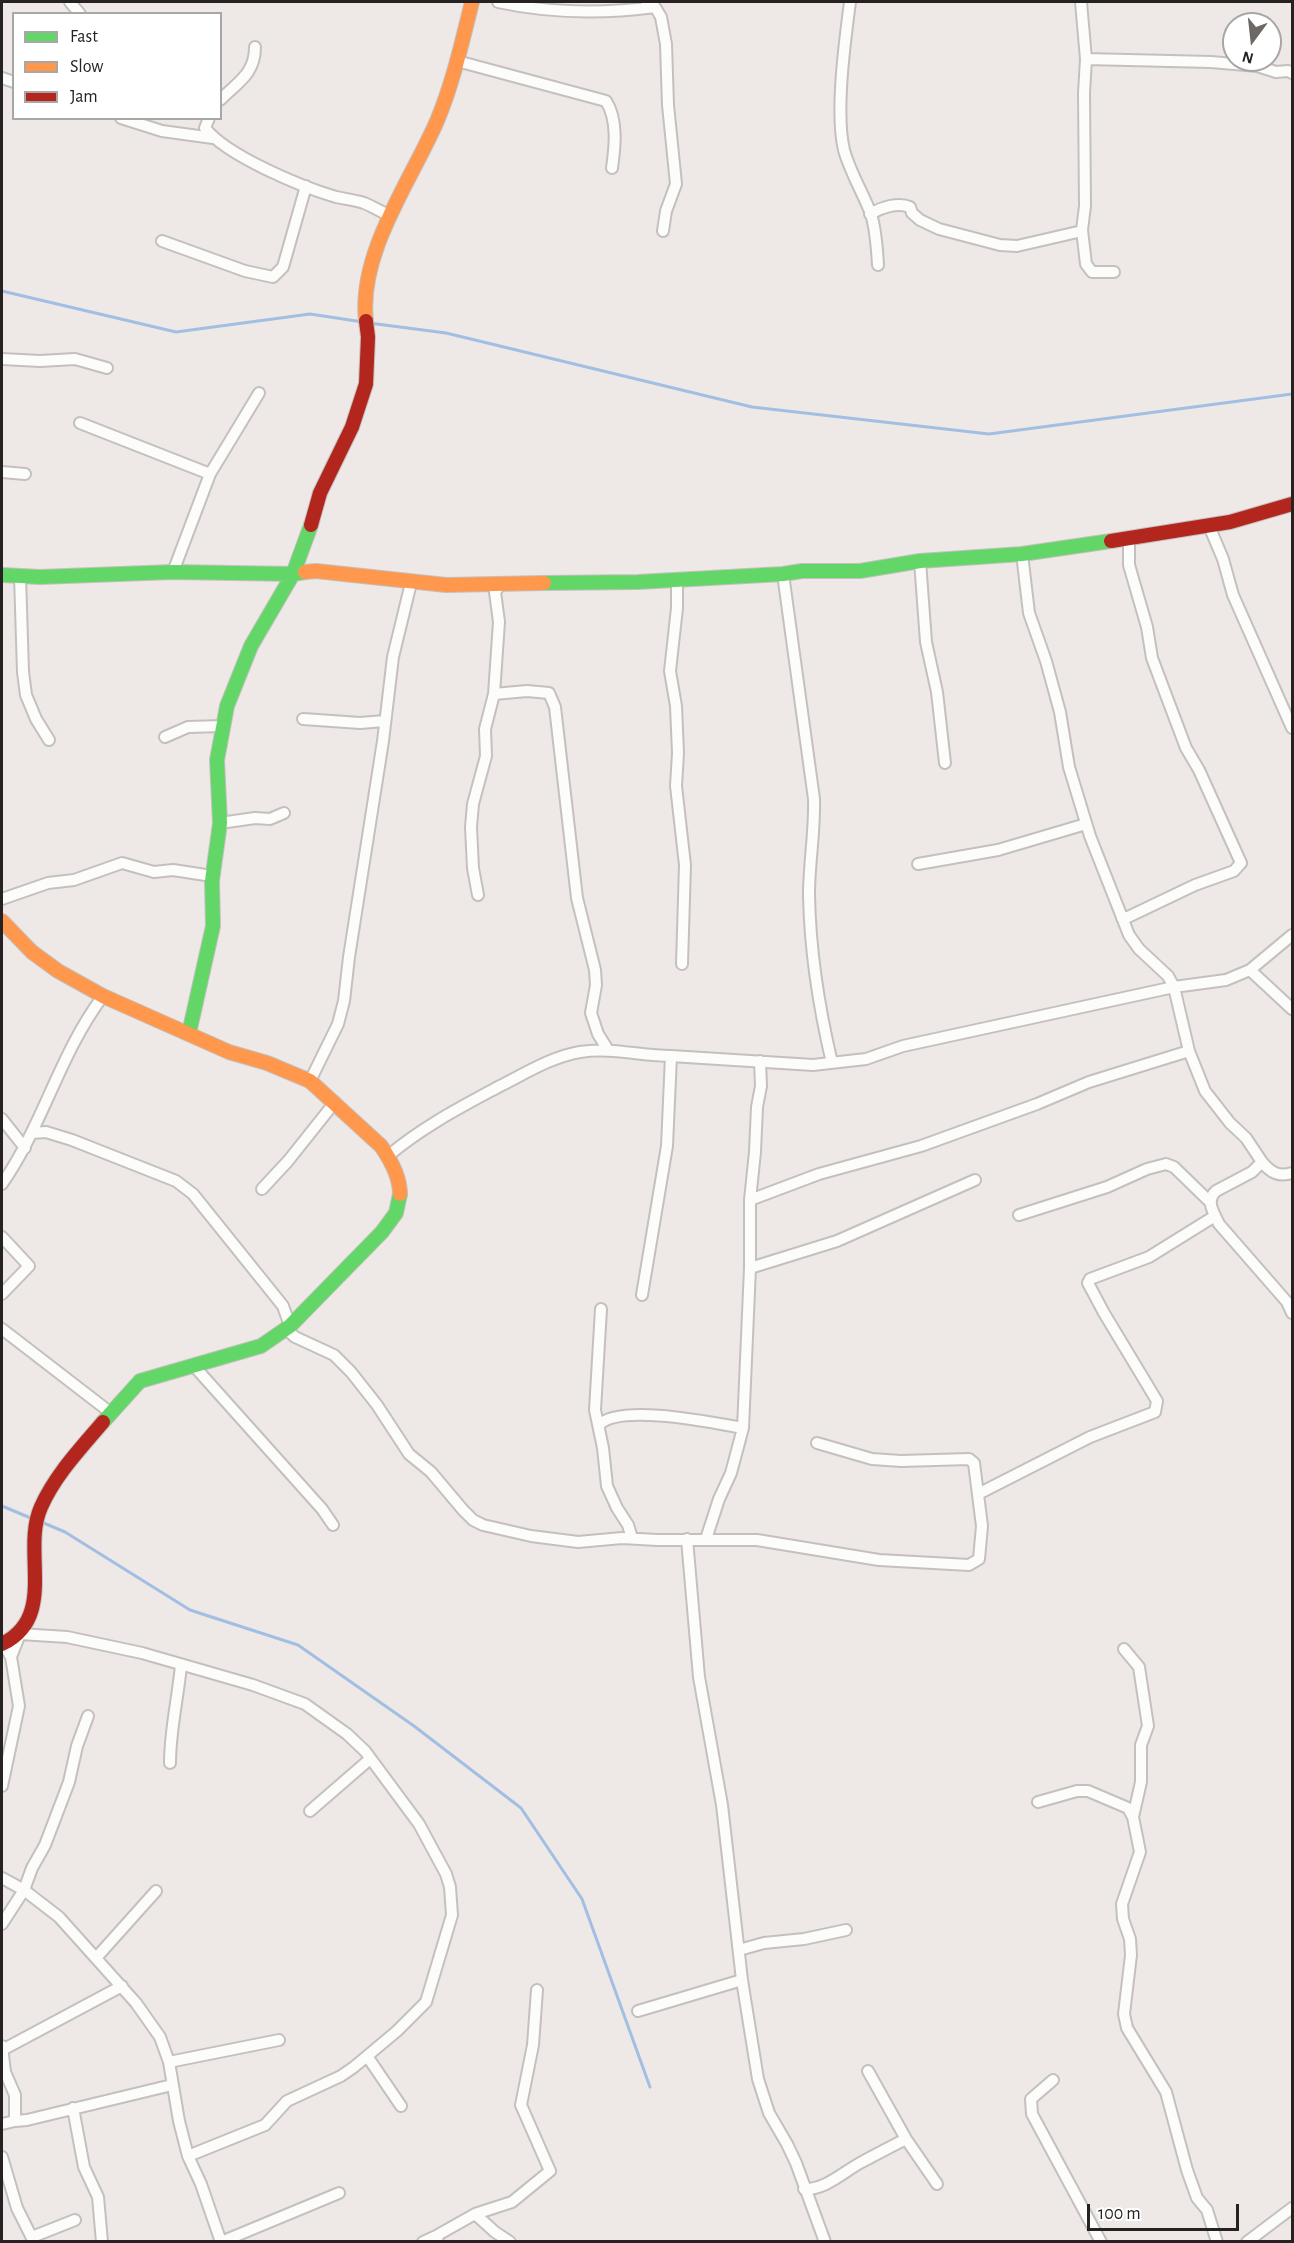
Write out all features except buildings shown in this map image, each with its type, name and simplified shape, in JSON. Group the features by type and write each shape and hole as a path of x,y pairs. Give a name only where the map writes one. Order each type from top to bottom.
{"street":[{"path":"189,1032 212,932 212,876 220,823 217,760 227,706 251,646 293,574 306,543 320,493 352,427 366,384 368,337 364,304 376,248 389,215 437,120 457,61 472,2"},
{"path":"498,2 554,11 621,11 651,4 661,17 666,44 668,105 676,184 666,211 663,231"},
{"path":"850,2 842,93 844,149 875,229 878,265"},
{"path":"1081,2 1086,59 1085,206 1082,231 1086,264 1092,272 1114,272"},
{"path":"222,98 251,71 255,61 255,47"},
{"path":"1086,59 1221,63 1257,66 1276,72 1293,73"},
{"path":"457,61 606,101 612,110 614,134 612,168"},
{"path":"127,120 162,131 213,138"},
{"path":"208,120 205,128 213,138 258,165 306,186 365,204 389,215"},
{"path":"162,241 244,270 273,277 284,267 306,186"},
{"path":"870,214 880,208 906,205 920,220 939,229 1000,245 1017,246 1082,231"},
{"path":"2,359 40,361 75,359 107,368"},
{"path":"173,572 210,474 259,393"},
{"path":"80,423 210,474"},
{"path":"2,472 25,474"},
{"path":"2,575 173,572 293,574 316,571 411,583 500,585 676,579 802,571 860,571 920,561 1022,554 1209,526 1293,504"},
{"path":"1209,526 1223,559 1233,595 1293,728"},
{"path":"1122,918 1195,885 1234,871 1241,863 1199,770 1186,748 1156,669 1147,627 1129,566 1129,538"},
{"path":"1022,554 1029,613 1046,662 1059,712 1069,767 1086,825 1129,935 1139,949 1168,976 1174,987 1189,1051 1205,1091 1230,1124 1246,1138 1270,1172 1284,1175 1293,1173"},
{"path":"920,561 926,642 938,692 945,763"},
{"path":"783,574 814,799 809,897 814,975 832,1063"},
{"path":"20,576 22,672 26,695 36,719 49,740"},
{"path":"676,579 677,608 670,671 676,706 678,753 676,786 685,865 682,964"},
{"path":"310,1081 338,1024 344,1001 393,657 411,583"},
{"path":"478,896 473,868 471,827 473,804 486,756 485,729 494,694 499,622 495,592 500,585"},
{"path":"494,694 527,691 549,693 555,707 577,898 597,986 591,1013 608,1050"},
{"path":"303,719 360,723 385,721"},
{"path":"165,737 188,727 223,726"},
{"path":"220,823 255,818 270,819 284,813"},
{"path":"918,864 998,850 1086,825"},
{"path":"2,899 48,883 74,880 122,863 154,872 173,870 212,876"},
{"path":"2,921 39,958 103,996 189,1032 229,1052 267,1063 310,1081 381,1146 388,1156 400,1186 396,1213 382,1232 322,1296 288,1327 255,1348 140,1381 129,1391 56,1482 40,1509 35,1526 37,1593 11,1657"},
{"path":"388,1156 402,1144 455,1110 544,1063 580,1052 608,1050 813,1065 866,1059 903,1046 1174,987 1226,980 1250,970 1293,935"},
{"path":"1250,970 1293,1008"},
{"path":"2,1184 25,1148 76,1039 103,996"},
{"path":"750,1200 819,1174 921,1146 1037,1104 1089,1082 1189,1051"},
{"path":"642,1295 667,1146 671,1056"},
{"path":"706,1539 731,1473 743,1428 750,1268 750,1200 757,1107 761,1086 760,1061"},
{"path":"262,1189 288,1161 335,1102"},
{"path":"2,1119 25,1148"},
{"path":"32,1133 46,1132 63,1137 176,1181 193,1194 283,1306 288,1327 295,1337 334,1355 351,1372 377,1405 409,1454 431,1472 473,1520 483,1525 566,1541 632,1538 757,1540 879,1560 969,1565 979,1559 982,1526 974,1463 969,1459 901,1461 872,1459 817,1443"},
{"path":"1210,1202 1212,1194 1252,1172 1262,1162"},
{"path":"1019,1215 1107,1187 1147,1169 1166,1164 1174,1167 1210,1202 1219,1224 1287,1302 1293,1312"},
{"path":"750,1268 837,1241 975,1180"},
{"path":"978,1494 1006,1482 1090,1437 1155,1413 1157,1401 1088,1283 1090,1279 1149,1257 1215,1216"},
{"path":"2,1237 29,1266 2,1294"},
{"path":"601,1309 595,1399 607,1486 628,1525 632,1538"},
{"path":"2,1329 111,1413"},
{"path":"194,1366 322,1509 333,1525"},
{"path":"599,1425 603,1420 618,1417 675,1416 743,1428"},
{"path":"687,1539 699,1677 722,1805 742,1980 758,2079 770,2113 788,2144 804,2189 815,2211 820,2233 825,2241"},
{"path":"2,1786 19,1706 11,1657 2,1644 20,1634 67,1637 142,1653 253,1685 305,1704 346,1734 370,1759 418,1824 442,1864 450,1887 452,1915 426,2002 397,2031 341,2076 288,2101 265,2125 188,2156"},
{"path":"1124,1648 1139,1666 1148,1726 1141,1745 1141,1782 1133,1817"},
{"path":"170,1763 170,1736 179,1690 181,1665"},
{"path":"2,1924 24,1890 32,1868 45,1845 69,1782 77,1746 88,1716"},
{"path":"310,1811 370,1759"},
{"path":"1038,1802 1077,1791 1088,1791 1128,1808 1133,1817 1140,1852 1122,1904 1131,1955 1124,2014 1127,2028 1166,2092 1187,2170 1197,2198 1207,2210 1217,2241"},
{"path":"2,1878 24,1890 59,1917 122,1986 160,2037 169,2062 188,2156 205,2193 221,2241 339,2193"},
{"path":"96,1959 156,1891"},
{"path":"739,1950 764,1943 804,1939 846,1930"},
{"path":"638,2011 742,1980"},
{"path":"15,2121 15,2096 5,2072 2,2048 122,1986"},
{"path":"423,2241 437,2239 476,2214 512,2202 550,2171 521,2105 533,2045 537,1990"},
{"path":"169,2062 279,2040"},
{"path":"367,2056 401,2106"},
{"path":"868,2071 906,2139 937,2184"},
{"path":"1053,2080 1031,2098 1032,2114 1101,2241"},
{"path":"2,2124 172,2085"},
{"path":"73,2108 84,2167 98,2197 102,2241"},
{"path":"804,2189 813,2190 824,2186 881,2151 906,2139"},
{"path":"2,2157 4,2176 33,2239 75,2220"},
{"path":"1247,2241 1293,2208"},
{"path":"476,2214 495,2232 510,2241"}],"waterway":[{"path":"2,291 176,332 310,314 363,322"},
{"path":"369,323 446,333 752,407 989,434 1292,394"},
{"path":"2,1506 33,1519"},
{"path":"39,1521 65,1532 190,1610 298,1645 414,1726 521,1808 582,1899 650,2087"}],"traffic: fast":[{"path":"189,1033 213,926 212,881 220,823 217,760 227,706 251,646 293,574 311,525"},
{"path":"544,583 638,582 802,571 860,571 920,561 1022,554 1111,541"},
{"path":"2,575 40,577 173,572 293,574 305,572"},
{"path":"103,1422 140,1381 261,1346 290,1326 382,1232 396,1213 400,1194"}],"traffic: slow":[{"path":"366,321 366,295 370,270 378,244 443,107 472,2"},
{"path":"305,572 316,571 446,585 544,583"},
{"path":"2,921 32,952 58,971 103,996 229,1052 267,1063 310,1081 381,1146 394,1169 400,1194"}],"traffic: jam":[{"path":"311,525 320,493 352,427 366,384 368,337 366,321"},
{"path":"1111,541 1230,522 1292,504"},
{"path":"2,1644 19,1632 29,1617 34,1600 34,1543 41,1507 61,1473 103,1422"}]}
